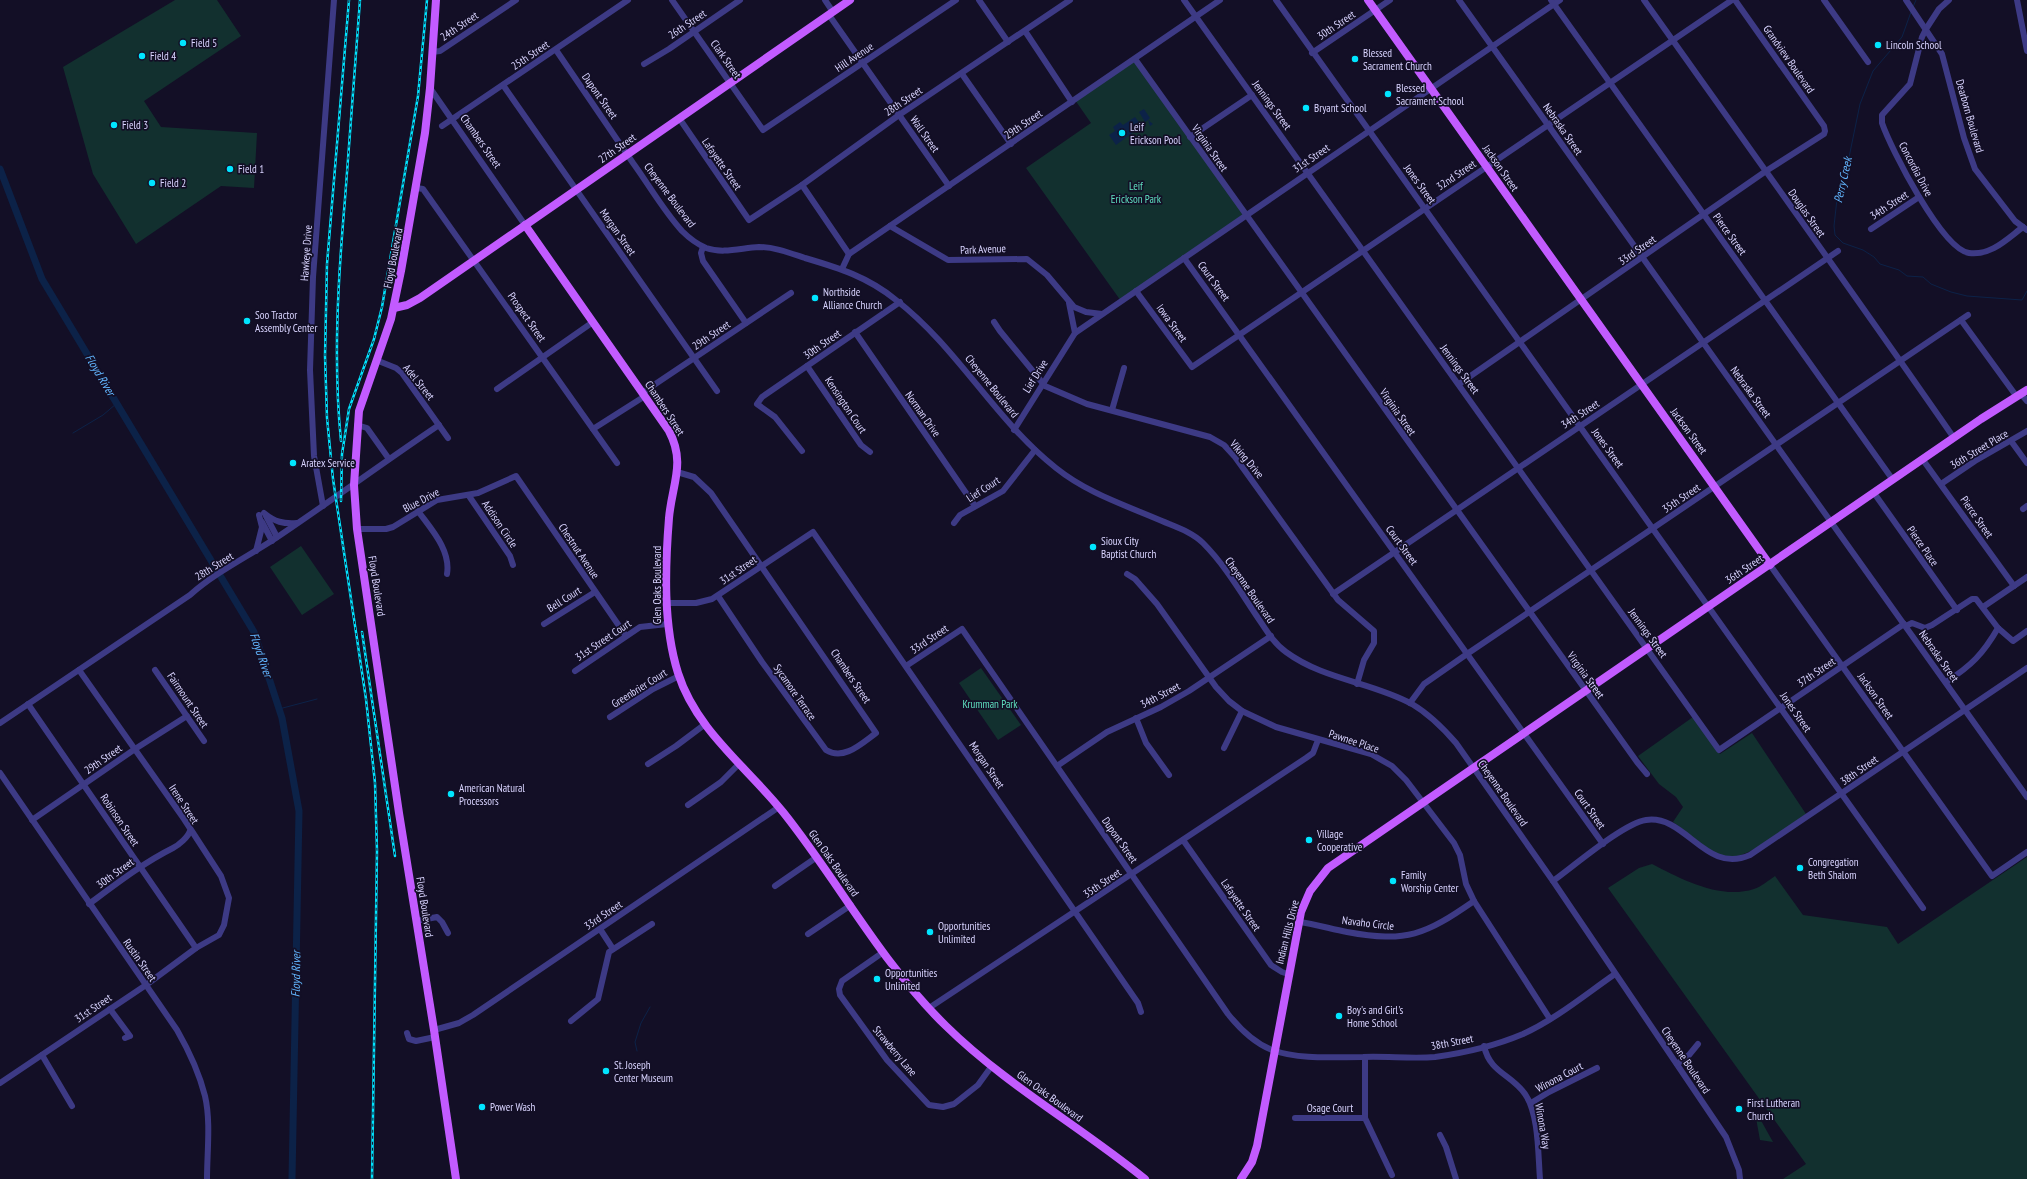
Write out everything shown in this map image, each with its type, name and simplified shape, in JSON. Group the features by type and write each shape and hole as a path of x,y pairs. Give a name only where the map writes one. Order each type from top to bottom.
{"main road":[{"name":"Floyd Boulevard","path":"436,0 430,88 417,188 394,308 359,411 354,485 357,529 456,1179"},
{"name":"27th Street","path":"394,308 408,304 420,298 850,0"},
{"name":"Jackson Street","path":"1368,0 1770,565"},
{"name":"Chambers Street","path":"525,225 644,394 676,444 678,456 677,472"},
{"name":"36th Street","path":"1473,767 1954,438 2022,394"},
{"name":"Glen Oaks Boulevard","path":"677,472 671,496 669,519 667,624 670,646 679,676 696,712 704,725 779,808 851,905 882,952 906,983 945,1026 991,1067 1145,1179"},
{"name":"Indian Hills Drive","path":"1241,1179 1252,1162 1257,1146 1298,922 1310,891 1328,868 1473,767"}],"street":[{"name":"Hawkeye Drive","path":"323,506 314,456 310,370 314,277 334,0"},
{"name":"24th Street","path":"432,52 440,51 516,0"},
{"name":"25th Street","path":"442,126 628,0"},
{"name":"Clark Street","path":"672,0 763,130"},
{"name":"26th Street","path":"644,64 740,0"},
{"name":"Wall Street","path":"825,0 831,13 863,64 949,186"},
{"name":"Hill Avenue","path":"763,130 956,0"},
{"path":"979,0 1008,42"},
{"name":"28th Street","path":"749,220 802,185 899,115 1070,0"},
{"name":"Jennings Street","path":"1184,0 1720,750"},
{"name":"29th Street","path":"849,254 1012,144 1220,0"},
{"name":"Jones Street","path":"1276,0 1312,53 1369,130 1923,908"},
{"name":"30th Street","path":"1312,53 1390,0"},
{"name":"Nebraska Street","path":"1458,0 1965,710 2026,793"},
{"name":"31st Street","path":"1075,333 1492,47 1552,2 1560,0"},
{"name":"Douglas Street","path":"1644,0 1826,258 1901,361 1954,438"},
{"name":"32nd Street","path":"1192,367 1548,124 1612,83 1672,40 1734,0"},
{"name":"Grandview Boulevard","path":"1734,0 1824,126 1825,131"},
{"path":"1824,0 1868,62"},
{"path":"1926,29 1939,9 1949,0"},
{"path":"2016,0 2027,51"},
{"name":"Dearborn Boulevard","path":"1906,1 1942,54 1964,138 1975,169 2015,221 2026,229"},
{"name":"Pierce Street","path":"1552,2 1612,83 1704,216 1766,300 1893,480"},
{"name":"Concordia Drive","path":"1926,29 1922,37 1910,84 1881,118 1883,128 1919,197 1953,245 1968,253 1988,252 2026,229"},
{"path":"1025,31 1072,102"},
{"name":"Dupont Street","path":"556,50 627,154"},
{"name":"Virginia Street","path":"1135,59 1456,511 1647,774"},
{"path":"962,74 1012,144"},
{"name":"Morgan Street","path":"503,85 717,391"},
{"name":"Chambers Street","path":"430,88 525,225"},
{"path":"1190,137 1252,95"},
{"name":"Lafayette Street","path":"679,118 749,220"},
{"name":"33rd Street","path":"1458,384 1704,216 1766,171 1820,138 1825,131"},
{"name":"Cheyenne Boulevard","path":"627,154 681,230 703,247 724,250 758,247 780,250 842,269 870,281 900,302 948,349 1014,430 1035,450 1072,480 1094,492 1196,537 1215,556 1270,636 1284,651 1320,671 1389,694 1410,703 1443,728 1473,767 1553,881 1726,1137 1736,1163 1740,1179"},
{"path":"802,185 849,254 842,269"},
{"name":"Prospect Street","path":"417,188 423,189 543,357 592,430 617,463"},
{"name":"34th Street","path":"1871,229 1919,197"},
{"name":"Park Avenue","path":"890,226 948,260 1027,259 1047,275 1074,307 1086,312 1102,314"},
{"path":"703,247 701,253 703,261 746,323"},
{"name":"34th Street","path":"1333,594 1838,251"},
{"name":"Court Street","path":"1184,258 1240,334 1603,844"},
{"name":"Iowa Street","path":"1136,291 1192,367"},
{"name":"29th Street","path":"592,430 694,358 791,293"},
{"name":"30th Street","path":"802,451 775,417 757,404 762,397 900,302"},
{"name":"Park Avenue","path":"1069,302 1075,333"},
{"name":"35th Street","path":"1410,703 1424,684 1467,654 1715,486 1777,446 1968,315"},
{"path":"1961,320 2027,401"},
{"path":"497,388 593,322"},
{"name":"Viking Drive","path":"994,322 1000,332 1042,384 1078,401 1210,437 1224,444 1236,457 1333,594 1346,608 1370,626 1374,631 1374,643 1364,660 1357,684"},
{"name":"Norman Drive","path":"855,332 975,506"},
{"name":"Lief Drive","path":"1014,430 1075,333"},
{"name":"Adel Street","path":"376,360 396,368 402,373 448,438"},
{"name":"Kensington Court","path":"807,366 861,445 870,452"},
{"path":"1112,410 1124,368"},
{"path":"357,425 367,428 390,459"},
{"name":"28th Street","path":"0,723 190,595 215,574 241,561 354,485 439,425"},
{"name":"36th Street Place","path":"1941,484 1974,461 2027,431"},
{"path":"2011,441 2027,463"},
{"name":"Lief Court","path":"954,523 960,515 1003,491 1035,450"},
{"name":"Pierce Street","path":"1923,460 2014,586"},
{"name":"Chambers Street","path":"677,472 694,477 711,493 876,733"},
{"name":"Blue Drive","path":"357,529 386,529 398,525 418,511 443,498 468,496 516,476"},
{"name":"Chestnut Avenue","path":"516,476 626,636"},
{"name":"Pierce Place","path":"1874,493 1957,610"},
{"name":"Addison Circle","path":"468,496 510,556 512,565"},
{"path":"418,511 443,548 448,566 447,574"},
{"path":"274,539 264,513 272,520 279,523 298,522"},
{"path":"256,551 262,527 259,516 274,539"},
{"name":"31st Street","path":"667,603 704,602 718,596 813,532"},
{"name":"Morgan Street","path":"813,532 1076,912 1138,1003 1141,1012"},
{"name":"Jackson Street","path":"1770,565 1992,876 2027,852"},
{"name":"Pawnee Place","path":"1127,574 1135,579 1157,604 1209,678 1229,701 1242,711 1276,727 1371,754 1392,766 1424,801 1454,843 1460,855 1466,884 1474,901 1550,1018"},
{"path":"1983,607 2027,577"},
{"name":"Bell Court","path":"544,624 595,592"},
{"name":"Sycamore Terrace","path":"718,596 762,662 826,750 831,753 845,753 876,733"},
{"path":"1905,625 1912,623 1925,628 1957,610 1972,599 1976,599 1998,628 2013,641 2027,632"},
{"name":"31st Street Court","path":"575,671 640,627 667,624"},
{"name":"37th Street","path":"1720,750 1905,625"},
{"path":"1946,682 1974,663 1987,648 1998,628"},
{"name":"Dupont Street","path":"962,629 1237,1025 1252,1039 1274,1050"},
{"name":"33rd Street","path":"906,666 962,629"},
{"name":"34th Street","path":"1057,766 1107,732 1161,707 1209,678 1270,636"},
{"name":"38th Street","path":"1603,844 1630,825 1648,820 1666,823 1722,858 1745,857 1842,795 2027,668"},
{"name":"Irene Street","path":"79,670 184,819 190,831 221,876 228,898 222,931 214,939 196,948"},
{"name":"Fairmount Street","path":"155,670 204,741"},
{"name":"Greenbrier Court","path":"610,717 653,689 679,676"},
{"name":"Robinson Street","path":"28,704 196,948"},
{"path":"1224,748 1242,711"},
{"name":"29th Street","path":"32,820 135,749 187,716"},
{"path":"1136,718 1146,743 1169,775"},
{"path":"648,764 704,725"},
{"name":"35th Street","path":"929,1008 1076,912 1306,758 1312,753 1318,740"},
{"path":"688,805 722,782 739,764"},
{"name":"Rustin Street","path":"0,773 177,1030 189,1051 205,1096 208,1117 207,1179"},
{"name":"33rd Street","path":"434,1033 459,1023 473,1015 779,808"},
{"name":"30th Street","path":"89,904 153,858 173,848 188,835 190,831"},
{"name":"Lafayette Street","path":"1183,840 1271,965 1288,974"},
{"path":"1553,881 1603,844"},
{"path":"775,886 817,858"},
{"name":"Navaho Circle","path":"1298,922 1371,935 1402,937 1431,928 1474,901"},
{"path":"808,934 851,905"},
{"path":"416,921 437,917 442,922 448,933"},
{"path":"572,1021 598,999 609,952 652,924"},
{"path":"600,929 613,949"},
{"name":"31st Street","path":"0,1083 146,985 196,948"},
{"name":"Strawberry Lane","path":"882,952 842,981 839,989 840,995 887,1060 924,1101 935,1107 946,1107 954,1104 978,1085 991,1067"},
{"name":"38th Street","path":"1274,1050 1296,1056 1436,1057 1484,1046 1521,1034 1550,1018 1615,974"},
{"path":"110,1009 130,1036 125,1038"},
{"path":"407,1033 409,1039 416,1041 434,1033"},
{"path":"1677,1064 1689,1055 1698,1044"},
{"name":"Winona Way","path":"1484,1046 1486,1055 1493,1066 1518,1086 1531,1103 1540,1179"},
{"path":"42,1055 72,1106"},
{"path":"1365,1057 1365,1118 1392,1174"},
{"name":"Winona Court","path":"1531,1103 1549,1092 1597,1068"},
{"name":"Osage Court","path":"1294,1118 1365,1118"},
{"path":"1440,1135 1446,1147 1456,1179"}],"green space":[{"path":"175,0 217,0 241,36 144,101 161,127 257,133 254,188 221,186 136,244 93,174 63,67"},
{"name":"Leif Erickson Park","path":"1135,59 1246,216 1121,301 1026,168 1091,123 1075,100"},
{"path":"301,546 334,594 302,615 270,567"},
{"name":"Krumman Park","path":"981,668 1021,725 998,740 959,683"},
{"path":"1693,717 1720,754 1752,733 1806,814 1768,841 1735,857 1726,857 1713,852 1673,822 1683,807 1676,797 1659,784 1638,756"},
{"path":"2027,857 2027,1179 1783,1179 1806,1164 1608,888 1639,868 1652,864 1675,876 1701,886 1728,892 1741,892 1754,889 1775,876 1803,915 1887,927 1898,944"},
{"path":"1758,1117 1773,1142 1760,1140 1756,1118"}],"water":[{"path":"1144,109 1150,118 1145,122 1139,112"},
{"name":"Leif Erickson Pool","path":"1135,117 1142,126 1116,145 1109,135 1115,131 1113,127 1120,122 1123,125"},
{"path":"1148,120 1153,124 1150,126"}],"waterway":[{"name":"Perry Creek","path":"1913,7 1916,0"},
{"name":"Perry Creek","path":"1911,12 1902,37 1873,71 1860,104 1847,167 1837,199 1834,226 1835,235 1843,243 1863,250 1874,257 1880,264 1899,270 1907,276 1923,277 1931,284 1951,292 1967,296 2022,300 2027,291"},
{"name":"Floyd River","path":"0,169 42,279 254,632 282,718 299,811 292,1179"},
{"path":"73,433 103,415 116,404"},
{"path":"279,709 317,699"},
{"path":"637,1051 635,1042 641,1023 650,1007"}],"railway":[{"path":"349,0 327,264 325,356 327,418 333,479 366,699 375,783 377,851 372,1179"},
{"path":"341,441 337,381 337,320 342,229 360,0"},
{"path":"341,501 342,454 349,409 374,339 382,307 418,96 427,0"},
{"path":"362,632 395,856"}],"place":[{"name":"Field 5","path":"183,43"},
{"name":"Lincoln School","path":"1878,45"},
{"name":"Field 4","path":"142,56"},
{"name":"Blessed Sacrament Church","path":"1355,59"},
{"name":"Blessed Sacrament School","path":"1388,94"},
{"name":"Bryant School","path":"1306,108"},
{"name":"Field 3","path":"114,125"},
{"name":"Leif Erickson Pool","path":"1122,133"},
{"name":"Field 1","path":"230,169"},
{"name":"Field 2","path":"152,183"},
{"name":"Northside Alliance Church","path":"815,298"},
{"name":"Soo Tractor Assembly Center","path":"247,321"},
{"name":"Aratex Service","path":"293,463"},
{"name":"Sioux City Baptist Church","path":"1093,547"},
{"name":"American Natural Processors","path":"451,794"},
{"name":"Village Cooperative","path":"1309,840"},
{"name":"Congregation Beth Shalom","path":"1800,868"},
{"name":"Family Worship Center","path":"1393,881"},
{"name":"Opportunities Unlimited","path":"930,932"},
{"name":"Opportunities Unlinited","path":"877,979"},
{"name":"Boy's and Girl's Home School","path":"1339,1016"},
{"name":"St. Joseph Center Museum","path":"606,1071"},
{"name":"Power Wash","path":"482,1107"},
{"name":"First Lutheran Church","path":"1739,1109"}]}
